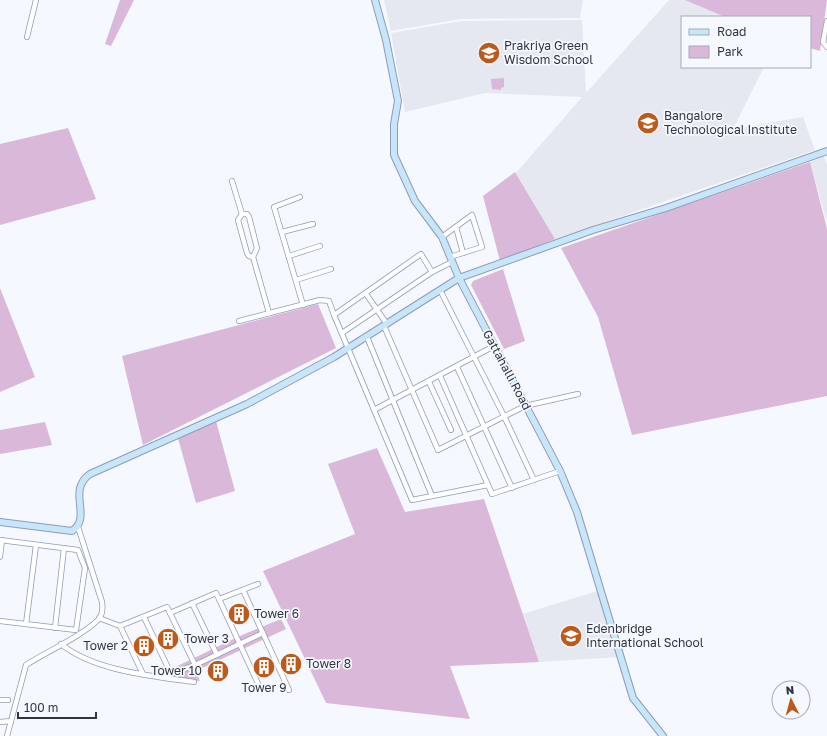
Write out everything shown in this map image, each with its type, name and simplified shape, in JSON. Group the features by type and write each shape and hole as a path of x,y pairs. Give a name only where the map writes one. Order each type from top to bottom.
{"street":[{"path":"27,37 36,0"},
{"name":"Gattahalli Road","path":"375,0 386,40 398,101 394,124 394,155 415,201 442,237 458,278 560,471 578,512 633,698 663,736"},
{"path":"827,21 823,42 827,47"},
{"path":"7,736 26,665 87,628 100,618 103,608 78,527 80,521 78,488 82,479 90,474 247,404 367,337 458,278 593,230 666,208 827,151"},
{"path":"232,181 242,214"},
{"path":"300,197 274,207 303,304"},
{"path":"242,214 247,214 249,217 257,248 254,258 270,313"},
{"path":"242,214 238,220 247,253 249,256 254,258"},
{"path":"342,333 451,260 463,253 482,247 472,215 442,237"},
{"path":"282,232 313,224"},
{"path":"456,227 463,253"},
{"path":"289,256 320,246"},
{"path":"334,315 421,254 432,272"},
{"path":"296,280 331,269"},
{"path":"440,290 475,357 534,480"},
{"path":"366,294 386,325 412,391 438,450 525,406 578,394"},
{"path":"239,321 303,304 326,300 342,333 412,500 488,486"},
{"path":"367,337 432,496"},
{"path":"374,410 494,346"},
{"path":"457,367 512,488"},
{"path":"440,376 492,494 560,471"},
{"path":"429,382 451,430"},
{"path":"0,522 72,531 78,527"},
{"path":"0,557 1,540 36,544 78,550 85,568 78,630 75,631 0,621"},
{"path":"26,624 36,544"},
{"path":"55,628 64,548"},
{"path":"219,599 258,584"},
{"path":"243,590 289,690"},
{"path":"170,613 216,593 262,690"},
{"path":"192,603 218,655"},
{"path":"100,618 104,621 120,626 167,607 195,665"},
{"path":"144,617 171,674"},
{"path":"120,626 143,674"},
{"path":"161,678 195,665 263,634"},
{"path":"61,644 70,652 87,661 161,678 194,682"},
{"path":"0,700 8,700"},
{"path":"0,722 11,721"}],"shaded area":[{"path":"384,0 583,0 580,18 461,19 391,31"},
{"name":"Bangalore Technological Institute","path":"669,0 685,0 723,16 681,16 681,68 764,68 733,129 803,117 815,150 555,239 516,173 582,97 485,93 405,112 391,33 461,21 582,20 586,93"},
{"path":"824,156 827,165 827,223 810,162"},
{"name":"Edenbridge International School","path":"597,591 618,657 539,662 523,614"}],"green space":[{"path":"120,0 134,0 111,46 105,44"},
{"path":"685,0 827,0 820,51 811,48 811,16 723,16"},
{"path":"504,78 504,87 501,88 501,90 492,89 491,79"},
{"path":"68,128 96,199 0,225 0,144"},
{"path":"810,162 827,229 827,396 632,435 598,317 561,248"},
{"path":"515,172 555,239 500,261 483,196"},
{"path":"503,269 525,341 504,349 471,285 473,281"},
{"path":"0,288 35,377 0,392"},
{"path":"318,304 336,348 143,445 122,356"},
{"path":"216,421 235,491 196,503 178,438"},
{"path":"45,422 52,445 0,454 0,430"},
{"path":"377,448 405,512 484,499 539,662 450,666 470,719 326,703 263,571 355,534 328,464"},
{"path":"281,619 286,629 196,671 200,681 174,678 171,669 242,635"}],"place":[{"name":"Prakriya Green Wisdom School","path":"489,53"},
{"name":"Bangalore Technological Institute","path":"648,123"},
{"name":"Tower 6","path":"239,614"},
{"name":"Edenbridge International School","path":"571,636"},
{"name":"Tower 3","path":"168,639"},
{"name":"Tower 2","path":"144,646"},
{"name":"Tower 8","path":"291,664"},
{"name":"Tower 9","path":"264,667"},
{"name":"Tower 10","path":"218,671"}]}
